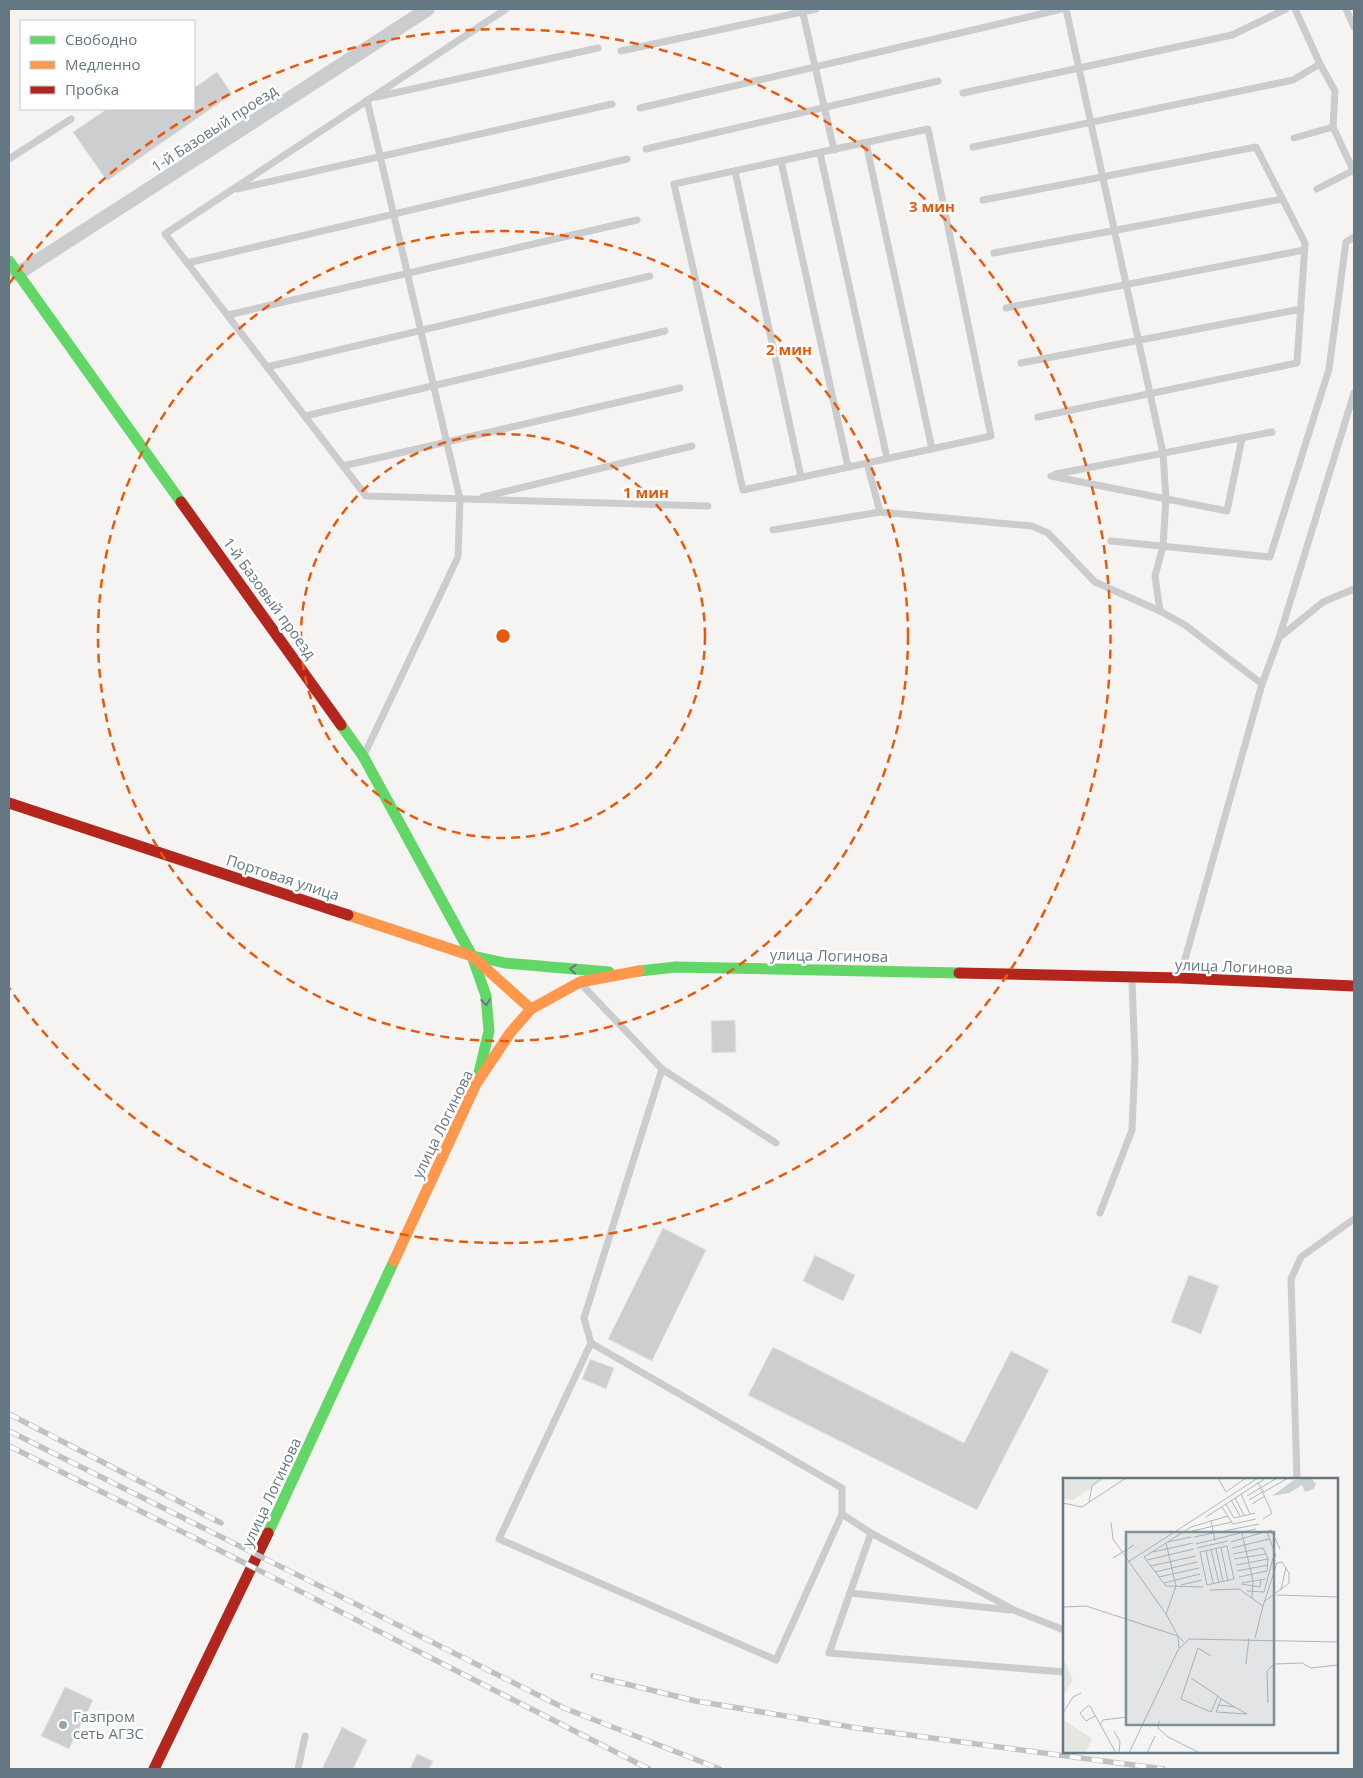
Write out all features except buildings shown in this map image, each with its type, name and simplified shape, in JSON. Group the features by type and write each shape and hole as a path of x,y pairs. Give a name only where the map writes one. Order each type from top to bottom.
{"street":[{"name":"1-й Базовый проезд","path":"18,274 428,9"},
{"name":"1-й Базовый проезд","path":"9,261 363,756 472,956"},
{"name":"Портовая улица","path":"9,802 472,956 531,1009"},
{"path":"472,956 505,963 622,973"},
{"path":"472,956 486,996 489,1030 476,1084"},
{"name":"улица Логинова","path":"154,1769 256,1560 476,1084 510,1033 531,1009 580,982 622,973 676,967 1180,978 1354,986"}],"lane":[{"path":"512,9 504,10 165,234 366,496 708,506"},
{"path":"621,51 802,10 816,9"},
{"path":"640,108 1062,9"},
{"path":"1066,9 1163,453 1166,499 1163,546 1155,576 1160,612"},
{"path":"963,93 1232,35 1286,9"},
{"path":"1295,9 1320,64 1335,91 1333,126 1354,171 1317,189"},
{"path":"1346,9 1354,27"},
{"path":"802,10 834,150"},
{"path":"369,99 598,48"},
{"path":"973,146 1293,80 1320,64"},
{"path":"646,149 938,81"},
{"path":"363,756 458,557 460,499 380,156 369,99"},
{"path":"231,191 612,104"},
{"path":"9,159 71,120"},
{"path":"1294,138 1333,126"},
{"path":"928,129 991,436 743,490 674,184 834,150 928,129"},
{"path":"866,143 932,448"},
{"path":"983,200 1256,147 1305,243 1297,363 1038,417"},
{"path":"820,153 887,458"},
{"path":"187,263 627,159"},
{"path":"781,161 848,466"},
{"path":"735,171 801,477"},
{"path":"994,253 1282,199"},
{"path":"228,315 637,220"},
{"path":"1111,541 1270,557 1329,369 1346,242 1354,237"},
{"path":"1006,308 1304,250"},
{"path":"267,367 650,276"},
{"path":"1021,363 1300,309"},
{"path":"305,416 665,331"},
{"path":"343,466 680,388"},
{"path":"1180,978 1262,684 1279,638 1354,393"},
{"path":"1242,438 1227,511 1051,476 1272,432"},
{"path":"474,500 692,446"},
{"path":"866,463 880,512"},
{"path":"773,530 880,512 1032,526 1048,533 1096,582 1185,625 1262,684"},
{"path":"1279,638 1323,602 1354,588"},
{"path":"1100,1213 1132,1130 1134,1061 1132,977"},
{"path":"580,982 662,1069 776,1143"},
{"path":"591,1343 842,1488 842,1514 776,1660 499,1539 591,1343 584,1318 662,1069"},
{"path":"1297,1478 1291,1278 1301,1257 1354,1219"},
{"path":"842,1514 871,1533 1016,1611 1063,1630"},
{"path":"871,1533 829,1653 1063,1672"},
{"path":"850,1593 1016,1611"},
{"path":"298,1769 305,1736"}],"railway":[{"path":"9,1414 221,1523"},
{"path":"9,1431 564,1708 720,1769"},
{"path":"9,1446 225,1553 649,1769"},
{"path":"593,1676 696,1701 857,1728 1163,1769"}],"traffic: fast":[{"path":"9,261 181,502"},
{"path":"341,725 363,756 472,956 486,996 489,1031 478,1077"},
{"path":"473,956 505,963 609,972"},
{"path":"639,971 676,967 959,973"},
{"path":"268,1533 394,1261"}],"traffic: slow":[{"path":"348,915 472,956 531,1009"},
{"path":"394,1261 476,1084 510,1033 531,1009 580,982 639,971"}],"traffic: jam":[{"path":"181,502 341,725"},
{"path":"9,803 348,915"},
{"path":"959,973 1180,978 1354,986"},
{"path":"154,1769 268,1533"}],"place":[{"name":"Газпром сеть АГЗС","path":"63,1725"}]}
